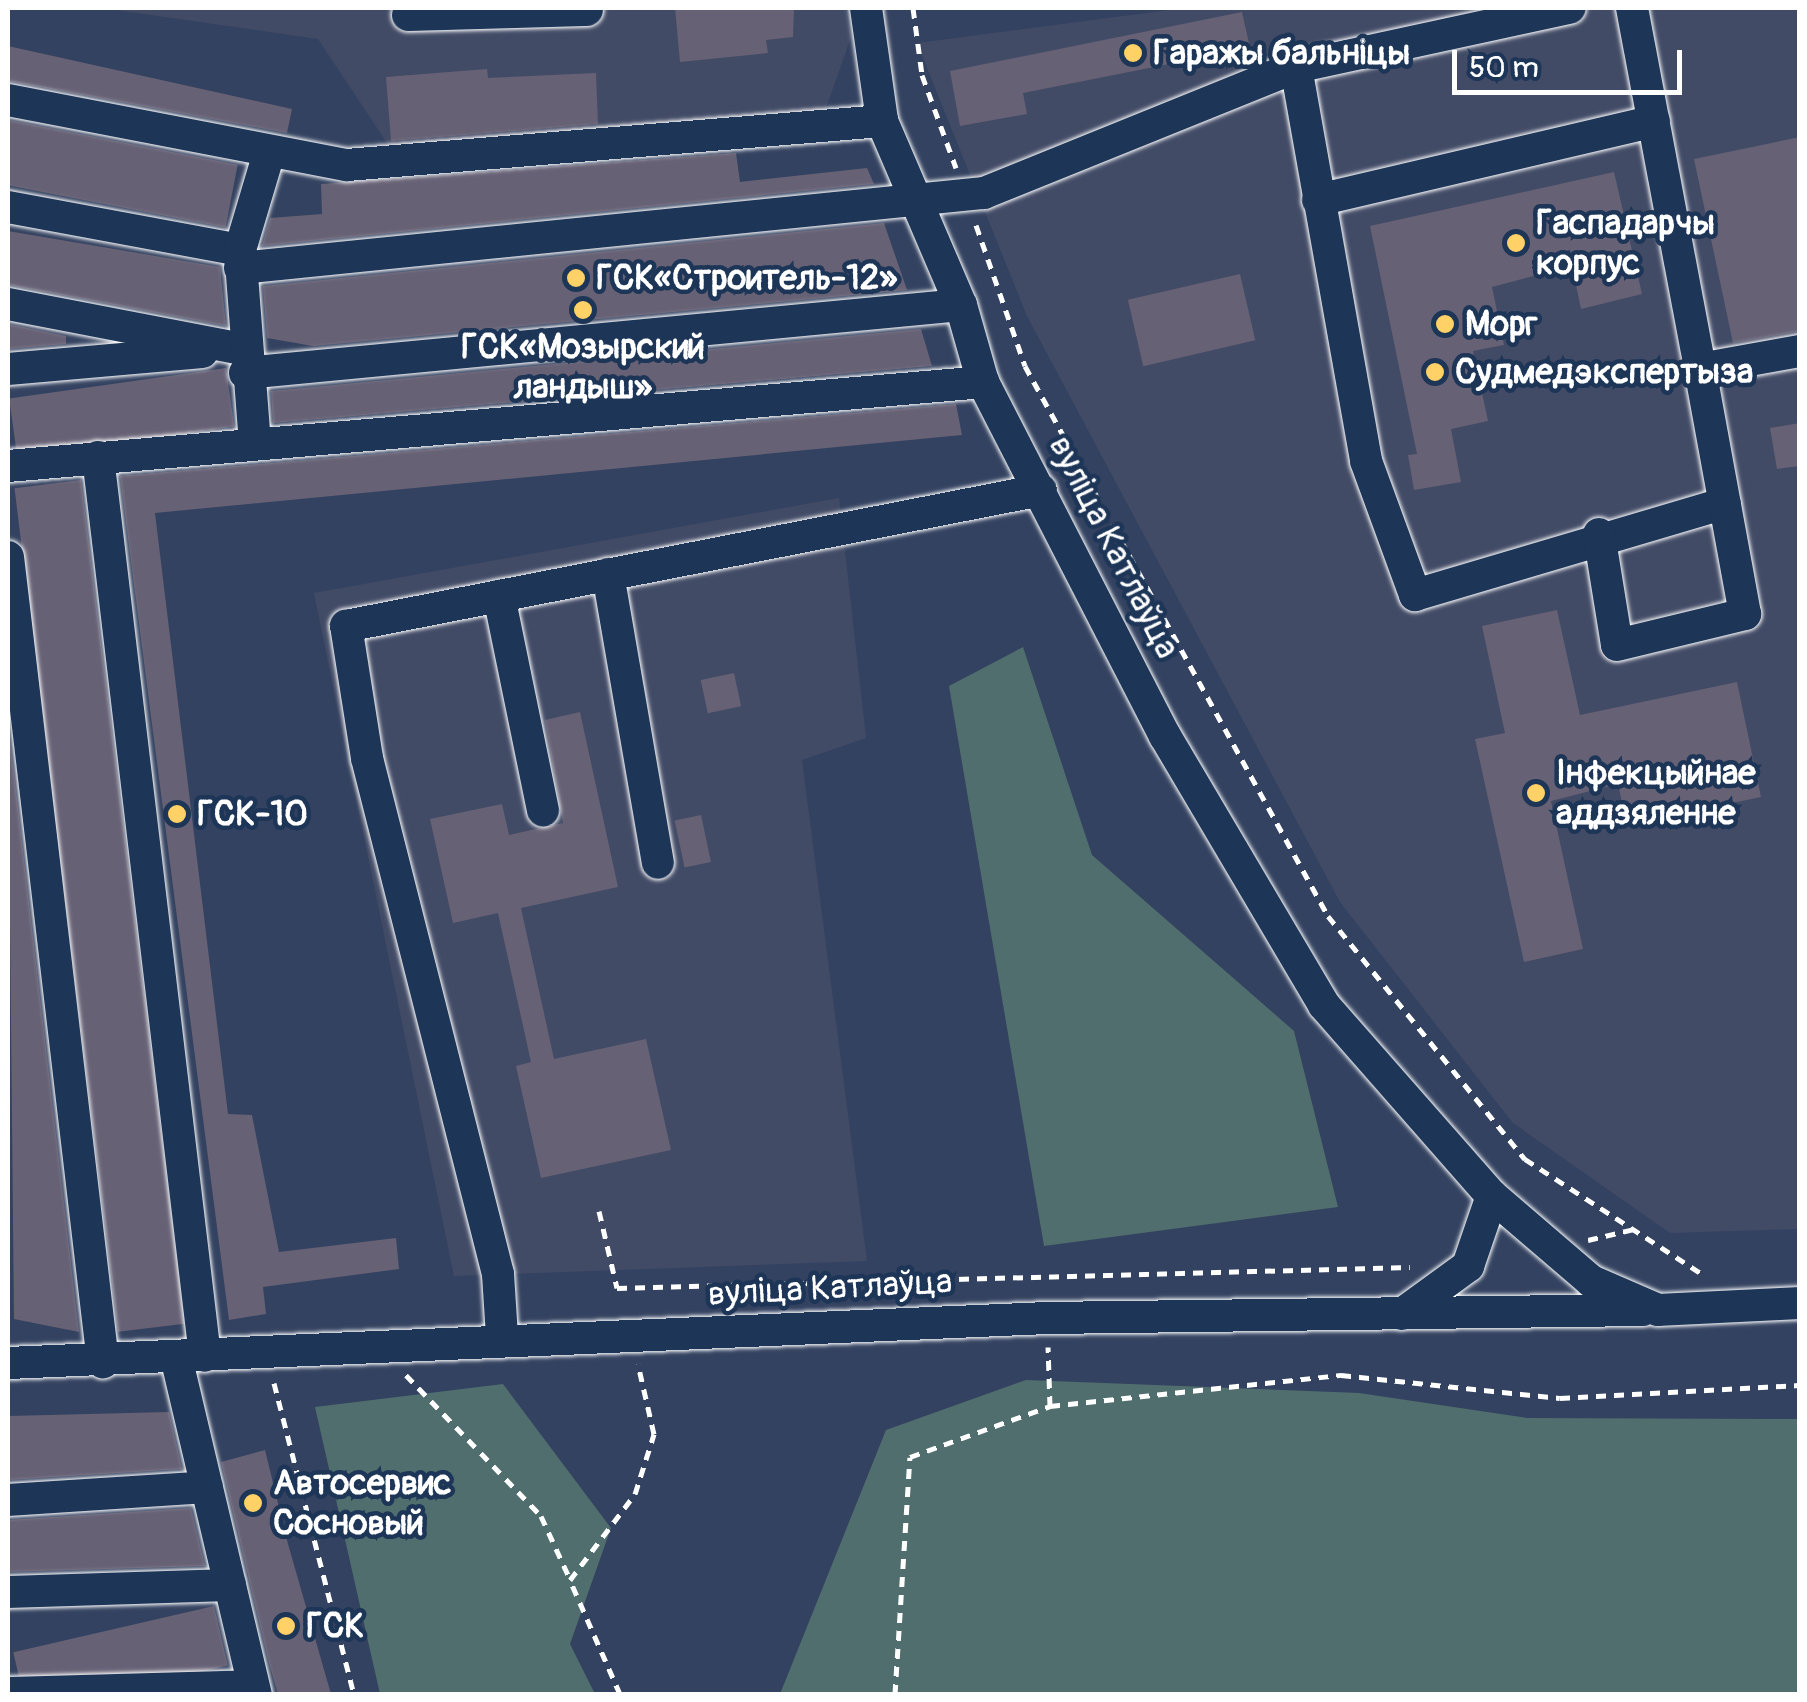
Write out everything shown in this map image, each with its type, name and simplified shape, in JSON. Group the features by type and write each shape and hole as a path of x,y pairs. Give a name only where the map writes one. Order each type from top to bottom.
{"street":[{"name":"вуліца Катлаўца","path":"866,8 882,122 961,304 983,382 1165,736 1324,1004 1492,1196 1591,1281 1658,1310"},
{"path":"8,207 240,259 920,204 966,196 1296,67 1570,8"},
{"path":"1599,534 1617,646 1745,614 1632,8"},
{"path":"408,16 587,16"},
{"path":"1296,67 1366,461 1414,595 1599,534 1724,503"},
{"path":"8,100 268,156 347,166 882,122"},
{"path":"1318,200 1654,121"},
{"path":"255,444 243,361 240,259 268,156"},
{"path":"8,304 243,361"},
{"path":"8,369 243,361 961,304"},
{"path":"1700,369 1800,351"},
{"path":"8,466 983,382"},
{"path":"8,1693 255,1690 207,1487 98,457"},
{"path":"502,1336 498,1274 367,758 346,626 1041,490"},
{"path":"8,557 103,1362"},
{"path":"608,574 658,863"},
{"path":"498,596 543,812"},
{"path":"1402,1314 1468,1266 1492,1196"},
{"name":"вуліца Катлаўца","path":"8,1363 191,1358 264,1346 502,1336 632,1337 1047,1318 1658,1310 1800,1303"},
{"path":"8,1500 207,1487"},
{"path":"8,1592 230,1585"}],"path":[{"path":"912,8 922,75 1025,366 1328,916 1525,1159 1748,1306"},
{"path":"598,1211 618,1288 1468,1266"},
{"path":"1550,1248 1634,1229"},
{"path":"1047,1318 1050,1406"},
{"path":"570,1580 635,1494 654,1434 632,1337"},
{"path":"372,1342 541,1516 620,1694"},
{"path":"264,1346 354,1694"},
{"path":"895,1694 910,1457 1050,1406 1341,1375 1560,1398 1800,1385"}],"shaded area":[{"path":"102,8 845,8 851,37 825,111 391,149 318,39"},
{"path":"1185,8 1799,8 1799,1229 1670,1233 1513,1123 1340,902 1027,316 917,43"},
{"path":"839,498 866,738 802,760 867,1261 454,1276 314,593"}],"green space":[{"path":"1023,647 1092,855 1294,1031 1338,1207 1044,1246 949,686"},
{"path":"1026,1380 1359,1393 1527,1418 1799,1419 1799,1694 780,1694 886,1430"},
{"path":"503,1384 611,1528 570,1644 595,1694 380,1694 315,1407"}],"building":[{"path":"675,8 794,8 793,37 766,40 768,53 680,62"},
{"name":"Гаражы бальніцы","path":"1242,12 1250,48 1023,93 1027,114 960,126 950,71"},
{"path":"8,46 292,109 287,133 8,81"},
{"path":"487,69 488,78 596,73 598,124 391,141 386,77"},
{"path":"8,120 238,165 225,227 8,185"},
{"path":"1800,137 1800,331 1733,343 1694,159"},
{"path":"736,153 740,182 867,168 874,184 262,246 270,218 322,214 321,184"},
{"path":"1614,172 1642,294 1581,309 1572,266 1492,287 1504,345 1473,351 1488,421 1451,429 1461,482 1414,490 1408,455 1417,454 1370,226"},
{"path":"884,223 907,290 313,346 267,338 263,286"},
{"path":"8,231 220,267 226,326 8,285"},
{"path":"1240,274 1255,340 1143,366 1128,300"},
{"path":"8,324 66,336 66,344 8,349"},
{"path":"921,329 932,366 273,423 271,391"},
{"path":"226,368 234,426 17,457 9,398"},
{"name":"ГСК-10","path":"956,404 962,435 155,513 228,1114 252,1115 279,1252 396,1238 399,1269 263,1287 266,1314 229,1320 120,476"},
{"path":"1800,423 1800,466 1777,469 1770,428"},
{"path":"81,480 185,1324 118,1332 14,488"},
{"name":"Інфекцыйнае аддзяленне","path":"1557,610 1580,715 1737,682 1761,797 1627,825 1618,784 1551,801 1583,949 1524,962 1475,739 1505,733 1482,626"},
{"path":"734,673 741,706 708,713 701,680"},
{"path":"580,712 618,887 521,908 554,1059 646,1039 671,1150 541,1178 516,1066 531,1062 498,913 453,923 430,819 502,804 509,835 563,823 545,720"},
{"path":"8,723 79,1332 14,1319"},
{"path":"701,815 711,862 685,868 675,821"},
{"path":"169,1412 182,1469 8,1480 8,1416"},
{"name":"ГСК","path":"265,1450 331,1694 278,1694 269,1663 221,1462"},
{"path":"191,1508 205,1566 8,1572 8,1520"},
{"path":"214,1606 228,1665 104,1694 23,1694 13,1652"}],"place":[{"name":"Гаражы бальніцы","path":"1133,53"},
{"name":"Гаспадарчы корпус","path":"1516,243"},
{"name":"ГСК«Строитель-12»","path":"576,278"},
{"name":"ГСК«Мозырский ландыш»","path":"583,310"},
{"name":"Морг","path":"1445,324"},
{"name":"Судмедэкспертыза","path":"1435,372"},
{"name":"Інфекцыйнае аддзяленне","path":"1536,793"},
{"name":"ГСК-10","path":"177,814"},
{"name":"Автосервис Сосновый","path":"253,1503"},
{"name":"ГСК","path":"286,1626"}]}
